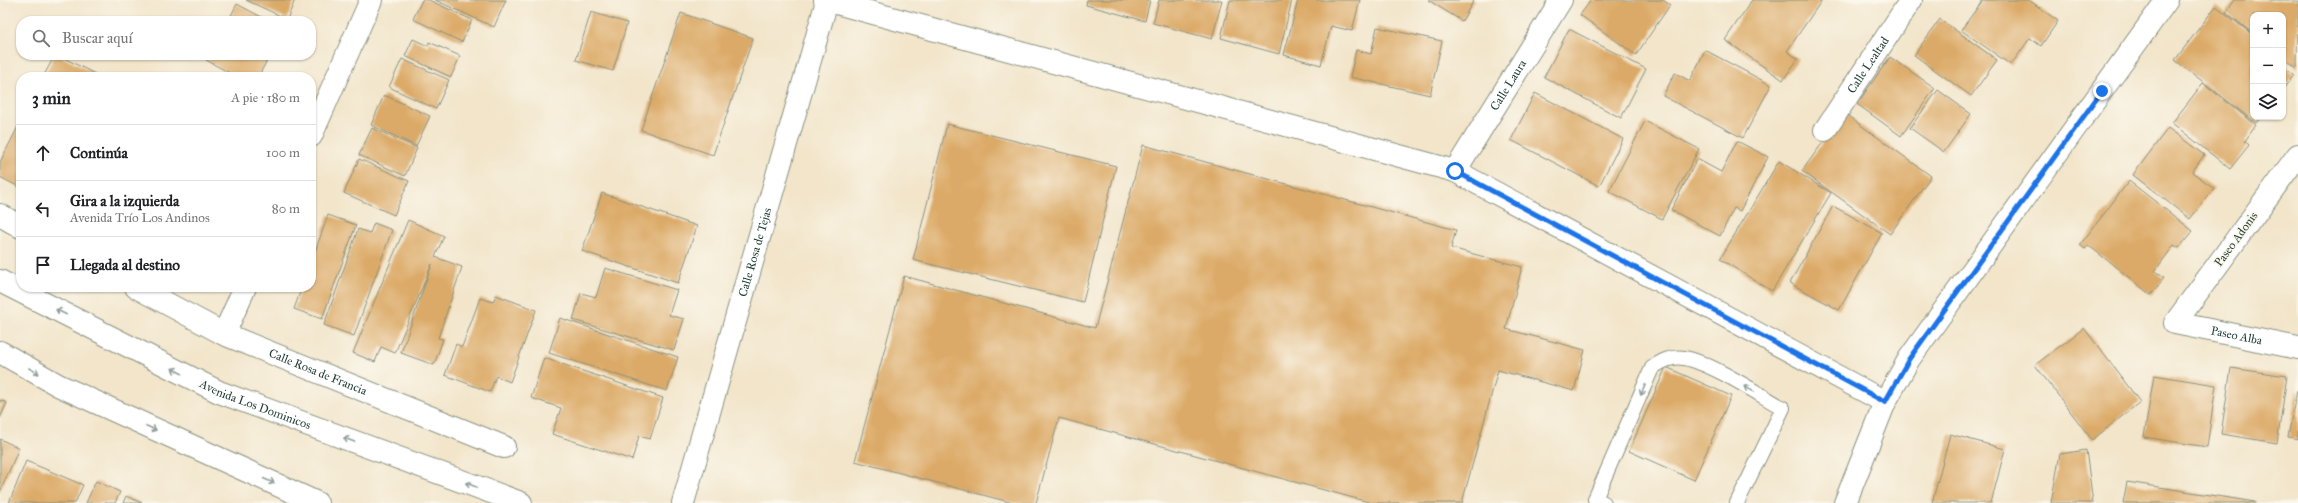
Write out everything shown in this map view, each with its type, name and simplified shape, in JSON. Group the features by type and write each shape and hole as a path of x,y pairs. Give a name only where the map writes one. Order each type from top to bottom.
{"street":[{"path":"316,125 371,0"},
{"path":"826,0 1455,171 1885,402"},
{"name":"Calle Rosa de Tejas","path":"683,503 826,0"},
{"name":"Calle Laura","path":"1455,171 1561,0"},
{"name":"Calle Lealtad","path":"1825,130 1911,0"},
{"path":"1845,503 1885,402 1909,359 2167,0"},
{"name":"Paseo Adonis","path":"2175,323 2298,155"},
{"path":"0,215 16,224"},
{"name":"Avenida Los Dominicos","path":"0,281 16,289"},
{"name":"Avenida Los Dominicos","path":"22,292 219,392 521,503"},
{"name":"Calle Rosa de Francia","path":"145,292 224,334 504,447"},
{"path":"224,334 243,292"},
{"name":"Paseo Alba","path":"2175,323 2298,348"},
{"path":"0,352 58,385 317,503"}],"lane":[{"path":"1600,501 1652,368 1664,360 1683,358 1704,364 1783,408 1737,503"}],"building":[{"path":"246,0 295,0 288,16 281,16"},
{"path":"422,0 429,0 472,20 462,42 413,19"},
{"path":"435,0 506,0 494,27"},
{"path":"1087,0 1150,0 1145,21 1086,5"},
{"path":"1159,0 1222,0 1212,39 1153,23"},
{"path":"1230,0 1292,0 1279,54 1221,38"},
{"path":"1298,0 1360,0 1352,31 1331,26 1321,65 1284,55"},
{"path":"1428,0 1474,0 1462,21"},
{"path":"1591,0 1663,0 1670,5 1636,55 1580,15"},
{"path":"1752,0 1822,0 1787,51 1798,59 1783,80 1725,40"},
{"path":"1983,0 2029,0 2058,21 2041,46 2030,38 2011,65 1961,30"},
{"path":"2235,0 2298,0 2297,68 2286,59 2286,12 2250,12 2250,32 2226,12"},
{"path":"237,4 260,16 231,16"},
{"path":"2216,6 2250,33 2250,118 2175,60"},
{"path":"591,12 627,23 613,71 576,60"},
{"path":"681,13 753,38 713,155 641,130"},
{"path":"1940,19 1997,60 1971,96 1914,55"},
{"path":"1377,27 1442,41 1430,95 1350,77 1356,50 1371,54"},
{"path":"1569,29 1646,69 1621,118 1544,77"},
{"path":"413,39 428,46 429,42 460,56 451,77 405,56"},
{"path":"1705,50 1771,85 1743,138 1663,96 1675,73 1690,81"},
{"path":"1890,57 1935,88 1901,136 1857,104"},
{"path":"402,59 449,80 436,109 389,87"},
{"path":"52,60 68,60 91,72 46,72"},
{"path":"206,60 267,60 261,72 228,72"},
{"path":"2286,69 2294,75 2286,85"},
{"path":"2203,83 2256,125 2245,141 2249,145 2230,169 2172,123"},
{"path":"1938,90 1971,114 1944,152 1910,128"},
{"path":"1535,93 1623,139 1599,186 1511,140"},
{"path":"384,95 430,116 416,146 371,125"},
{"path":"1844,113 1931,176 1890,234 1802,171"},
{"path":"1645,121 1699,149 1662,219 1609,191"},
{"path":"947,124 1116,166 1083,302 913,260"},
{"path":"372,128 417,148 405,176 359,155"},
{"path":"2168,128 2204,155 2192,172 2214,188 2190,219 2133,175"},
{"path":"16,131 16,185 0,177 0,162"},
{"path":"1737,141 1768,157 1740,211 1734,208 1720,236 1671,210 1697,159 1721,172"},
{"path":"1143,145 1456,230 1451,248 1522,267 1506,329 1585,350 1574,391 1498,370 1462,503 1372,503 1059,418 1036,503 1013,503 855,461 904,276 1095,328"},
{"path":"359,159 409,181 394,215 344,193"},
{"path":"1779,161 1831,193 1772,291 1720,259"},
{"path":"2129,181 2193,231 2179,248 2174,245 2155,271 2164,278 2151,295 2088,245 2085,249 2080,245"},
{"path":"602,193 697,226 678,283 582,251"},
{"path":"1833,206 1882,233 1839,310 1790,283"},
{"path":"328,215 356,225 322,319 294,309 300,292 316,292 316,249"},
{"path":"408,220 444,236 435,257 462,267 438,338 443,339 434,365 401,353 432,264 395,353 381,347 375,362 353,353"},
{"path":"374,223 392,230 354,336 324,325 358,229 370,233"},
{"path":"605,268 677,290 669,315 684,319 674,350 573,320 581,293 596,297"},
{"path":"496,295 536,310 510,382 496,376 490,392 445,375 456,344 462,347 480,298 493,302"},
{"path":"560,318 678,357 667,391 549,353"},
{"path":"2084,328 2140,402 2092,440 2035,365"},
{"path":"544,358 663,398 650,439 639,436 632,460 552,434 561,408 531,398"},
{"path":"1666,367 1731,396 1694,480 1629,451"},
{"path":"2231,368 2287,376 2277,443 2221,434"},
{"path":"2154,375 2216,385 2207,447 2144,437"},
{"path":"2298,390 2298,439 2288,437"},
{"path":"0,400 7,403 0,418"},
{"path":"1950,434 2005,449 1991,503 1932,503"},
{"path":"0,439 19,448 0,492"},
{"path":"2086,450 2093,503 2051,503 2060,454"},
{"path":"26,461 83,485 75,503 9,503"},
{"path":"96,481 120,492 115,503 86,503"},
{"path":"2127,482 2255,502 2255,503 2123,503"},
{"path":"126,496 142,503 123,503"}],"route":[{"path":"1455,171 1885,402 1900,372 1909,359 2102,91"}]}
